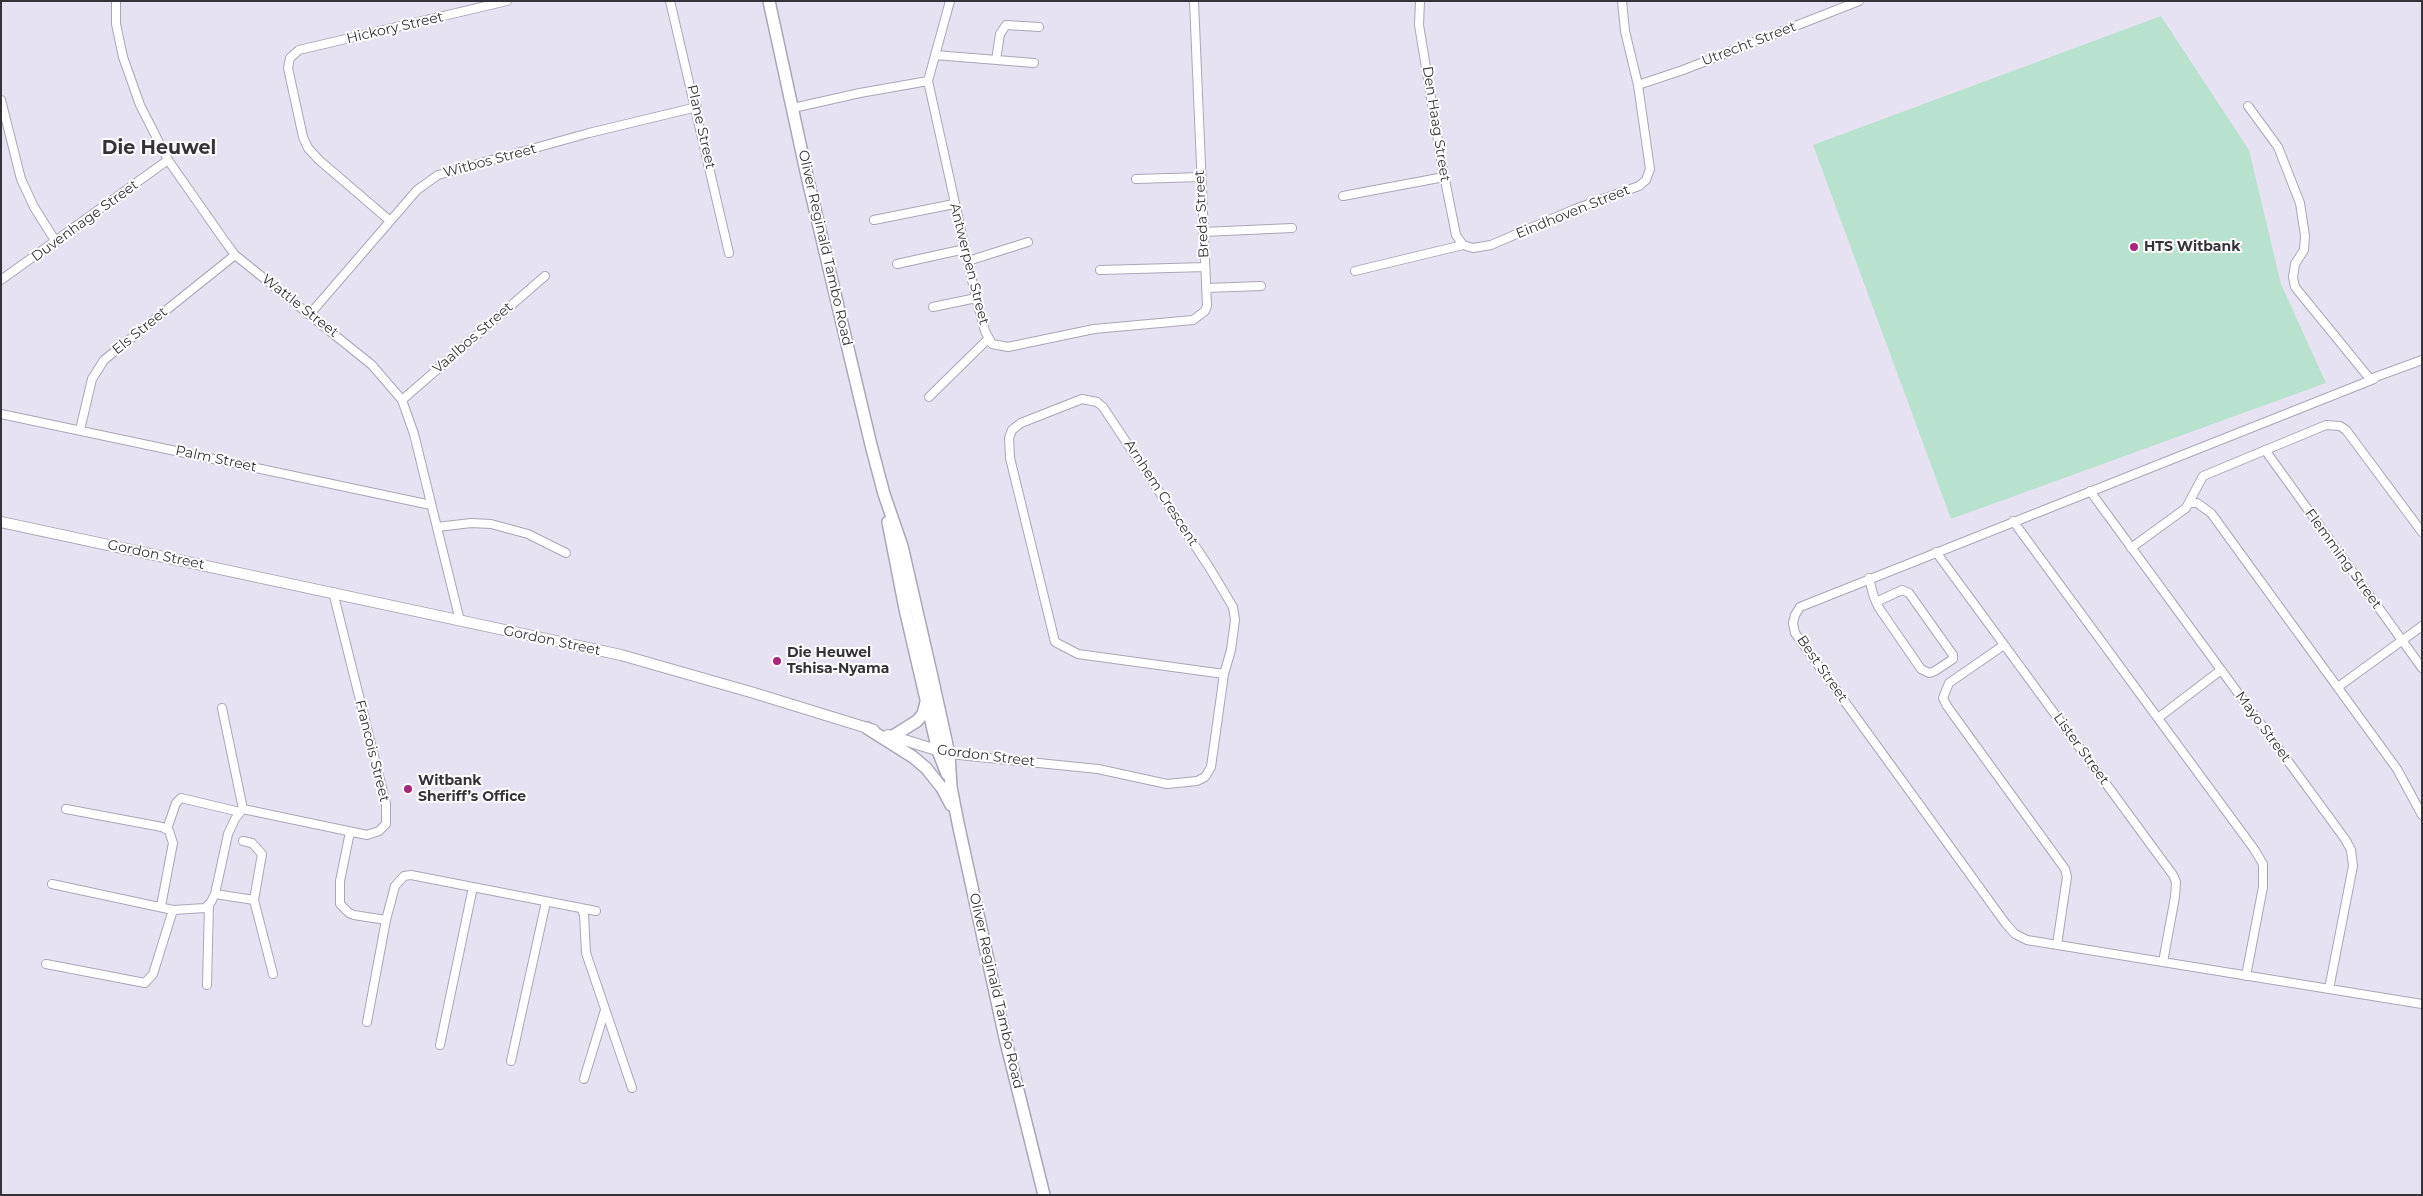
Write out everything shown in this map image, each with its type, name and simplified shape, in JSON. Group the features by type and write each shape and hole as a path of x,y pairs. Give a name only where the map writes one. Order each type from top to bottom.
{"main road":[{"name":"Oliver Reginald Tambo Road","path":"769,1 810,186 884,494 892,548 926,700 944,752"},
{"name":"Oliver Reginald Tambo Road","path":"884,494 902,546 958,823 1006,1038 1044,1195"},
{"path":"893,736 917,722 923,714 926,700"},
{"path":"867,728 913,757 926,768 942,788 958,823"}],"street":[{"name":"Wattle Street","path":"116,1 116,24 123,57 140,105 168,160 235,255 372,365 402,400 414,434 460,621"},
{"name":"Hickory Street","path":"389,220 319,160 308,148 303,137 288,62 292,54 299,50 507,1"},
{"name":"Plane Street","path":"670,1 697,107 729,254"},
{"path":"794,108 860,92 928,81 950,1"},
{"name":"Breda Street","path":"1094,329 1194,320 1205,311 1206,288 1194,1"},
{"name":"Den Haag Street","path":"1420,1 1419,25 1444,177 1456,235 1463,244"},
{"name":"Eindhoven Street","path":"1354,271 1463,244 1472,248 1491,245 1643,183 1650,169 1638,85 1626,31 1622,1"},
{"name":"Utrecht Street","path":"1638,85 1683,70 1859,1"},
{"path":"996,60 1000,34 1006,25 1039,27"},
{"path":"935,55 1034,63"},
{"name":"Antwerpen Street","path":"928,81 954,204 976,298 988,339 998,346 1008,347 1094,329"},
{"path":"1,100 21,179 34,207 56,242"},
{"path":"2248,106 2278,147 2300,203 2305,236 2304,250 2295,264 2292,277 2294,287 2366,376 2374,379"},
{"name":"Witbos Street","path":"310,314 389,220 417,190 438,175 589,133 697,107"},
{"name":"Duvenhage Street","path":"1,280 168,160"},
{"path":"1136,179 1201,177"},
{"path":"1343,196 1444,177"},
{"path":"874,220 954,204"},
{"path":"1203,232 1292,228"},
{"path":"968,261 1028,242"},
{"path":"898,264 965,249"},
{"name":"Els Street","path":"80,430 92,379 104,360 235,255"},
{"path":"1100,270 1205,267"},
{"name":"Vaalbos Street","path":"402,400 545,276"},
{"path":"1206,288 1261,286"},
{"path":"933,306 976,298"},
{"path":"929,397 988,339"},
{"name":"Best Street","path":"2057,945 2028,940 2016,934 2006,924 1796,633 1793,623 1795,615 1800,607 1869,578 2422,360"},
{"name":"Arnhem Crescent","path":"1205,777 1212,767 1224,674 1236,620 1233,607 1209,567 1103,407 1097,402 1082,399 1029,419 1012,430 1010,458 1052,635 1061,647 1078,654 1224,674"},
{"name":"Palm Street","path":"1,414 431,504"},
{"path":"2131,548 2186,508 2203,476 2326,425 2340,426 2346,430 2422,532"},
{"name":"Flemming Street","path":"2265,450 2422,668"},
{"name":"Mayo Street","path":"2090,491 2345,840 2350,850 2353,866 2329,989"},
{"path":"2190,502 2203,506 2211,513 2397,768 2422,815"},
{"name":"Gordon Street","path":"1,522 621,655 944,752 1098,769 1167,784 1197,782 1205,777"},
{"path":"2012,522 2158,718 2263,864 2263,887 2246,976"},
{"path":"437,527 471,523 492,524 528,534 566,553"},
{"name":"Lister Street","path":"1936,552 2173,875 2176,882 2175,897 2163,962"},
{"path":"1869,578 1876,602 1921,669 1929,673 1935,672 1953,658 1909,593 1902,590 1876,602"},
{"name":"Francois Street","path":"167,829 176,803 181,798 367,835 384,828 387,818 386,804 333,592"},
{"path":"2338,687 2422,626"},
{"path":"2004,645 1949,683 1944,698 1947,706 2065,869 2068,877 2057,945 2422,1004"},
{"path":"2158,718 2221,670"},
{"path":"207,985 209,905 215,894 228,834 235,819 242,810 222,708"},
{"path":"66,809 167,829 173,843 161,906"},
{"path":"350,832 340,881 340,904 348,913 386,920"},
{"path":"243,841 252,843 262,854 254,900 273,974"},
{"path":"367,1022 386,920 395,886 404,876 411,875 596,911"},
{"path":"52,884 173,910 194,910 209,905"},
{"path":"440,1045 473,887"},
{"path":"215,894 254,900"},
{"path":"511,1061 546,902"},
{"path":"582,908 586,953 632,1088"},
{"path":"46,964 145,983 154,974 173,910"},
{"path":"584,1079 605,1010"}],"green space":[{"name":"HTS Witbank","path":"2161,16 2249,150 2281,284 2326,383 1951,519 1813,145"}],"place":[{"name":"HTS Witbank","path":"2134,247"},
{"name":"Die Heuwel Tshisa-Nyama","path":"777,661"},
{"name":"Witbank Sheriff’s Office","path":"408,789"}],"district":[{"name":"Die Heuwel","path":"159,148"}]}
